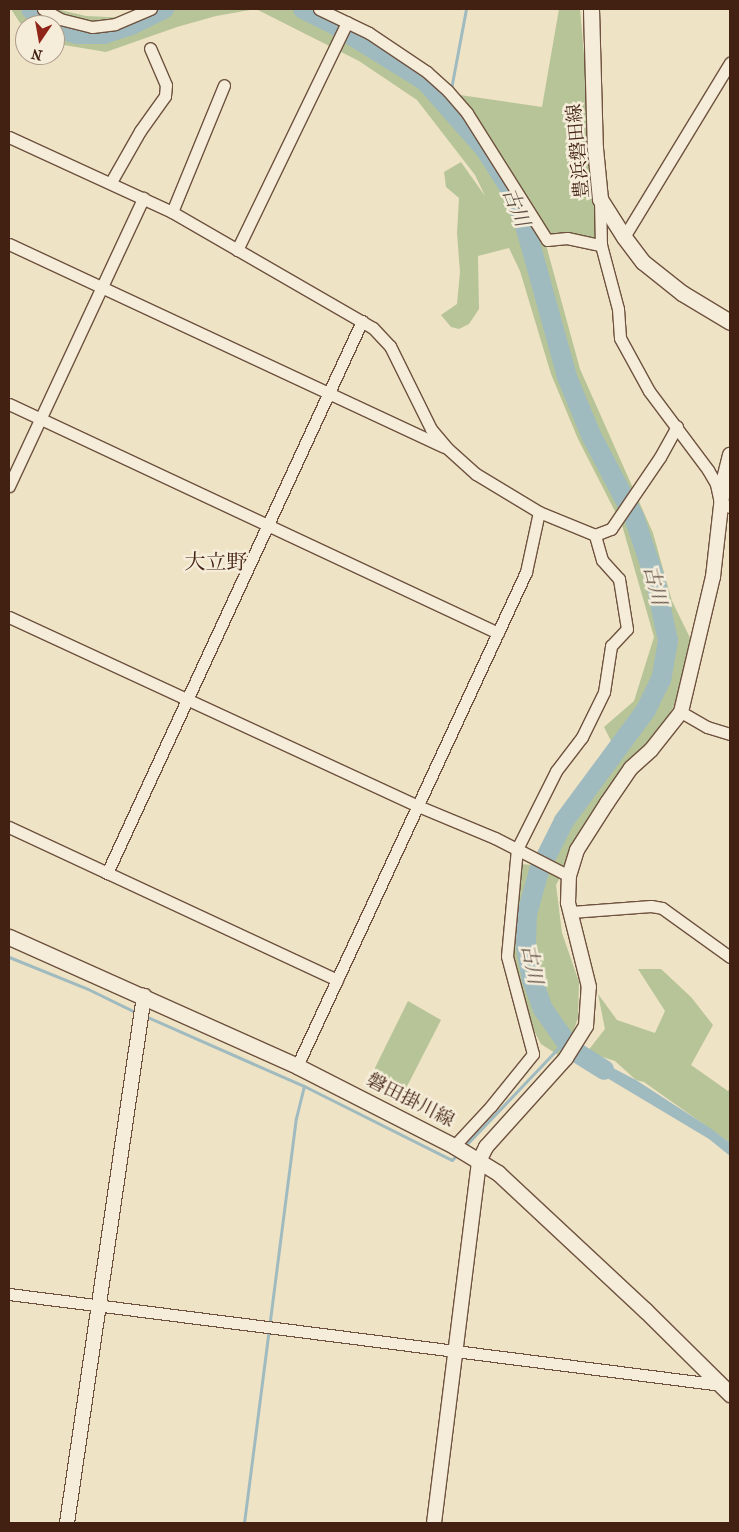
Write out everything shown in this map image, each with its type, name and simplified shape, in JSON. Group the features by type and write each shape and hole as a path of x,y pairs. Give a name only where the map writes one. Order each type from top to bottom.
{"main road":[{"name":"豊浜磐田線","path":"591,9 595,148 600,199 624,238 643,262 682,293 730,322"},
{"name":"磐田掛川線","path":"9,937 297,1066 454,1146 479,1161 498,1173 726,1389"}],"street":[{"path":"43,9 60,19 92,27 115,24 151,9"},
{"path":"319,9 369,33 427,72 448,92 467,113 547,240 567,238 601,245"},
{"path":"237,250 347,22"},
{"path":"112,182 140,131 165,96 166,85 150,48"},
{"path":"624,238 730,64"},
{"path":"172,212 224,84"},
{"path":"9,137 112,182 172,212 373,328 390,346 431,429 447,448 476,474 539,512 595,535 611,529 621,517 660,457 677,426"},
{"path":"9,486 142,198"},
{"path":"600,199 601,245 618,309 620,338 649,391 708,470 725,505"},
{"path":"9,244 447,448"},
{"path":"107,873 362,321"},
{"path":"9,404 498,632"},
{"path":"434,1523 479,1161 486,1146 566,1058 579,1041 586,1026 589,987 567,893 566,875 577,850 631,768 652,750 681,712 713,577 725,505 730,455"},
{"path":"297,1066 526,572 539,512"},
{"path":"454,1146 492,1106 533,1054 507,956 517,849 556,771 582,737 604,692 611,646 627,628 619,579 602,560 595,535"},
{"path":"9,617 418,806 517,849 566,875"},
{"path":"681,712 707,726 730,734"},
{"path":"9,827 337,980"},
{"path":"571,912 651,906 662,908 730,957"},
{"path":"67,1523 144,996"},
{"path":"9,1294 726,1389"}],"green space":[{"path":"11,9 56,9 86,16 130,18 157,9 256,9 216,16 177,27 106,52 65,45 65,15 15,15"},
{"path":"256,9 304,9 400,54 461,106 449,105 476,127 528,209 460,95 542,107 559,9 580,9 601,245 543,234 580,369 653,533 672,601 695,648 687,679 661,732 577,846 556,885 562,933 579,982 578,1018 571,1038 558,1055 541,1044 518,1000 510,961 518,864 535,865 543,848 612,743 604,727 634,701 654,637 622,525 578,439 551,374 520,271 509,248 478,256 479,309 469,324 459,329 451,327 441,315 457,304 460,272 457,233 459,198 446,187 444,172 461,162 485,196 475,175 417,100 359,61"},
{"path":"638,969 661,969 691,997 713,1025 691,1065 728,1091 730,1088 730,1143 644,1082 636,1080 615,1061 587,1052 605,1029 598,994 617,1020 655,1033 665,1011"},
{"path":"408,1001 441,1020 400,1100 367,1084"}],"water":[{"path":"584,1053 636,1080 710,1128 730,1143 730,1156 709,1139 577,1060"}],"waterway":[{"name":"古川","path":"31,9 38,15"},
{"name":"古川","path":"65,30 76,34 104,34 131,25 164,9"},
{"name":"古川","path":"303,9 330,22 425,81 485,149 511,190 523,218 567,377 591,435 634,517 655,579 668,641 661,679 646,710 564,821 539,871 527,914 526,946 532,979 543,1009 571,1049 604,1070"},
{"path":"451,89 466,9"},
{"path":"9,957 88,989 137,1013"},
{"path":"145,1016 304,1086 452,1160 458,1153"},
{"path":"464,1147 564,1042"},
{"path":"244,1523 296,1118 304,1086"}],"district":[{"name":"大立野","path":"216,562"}]}
